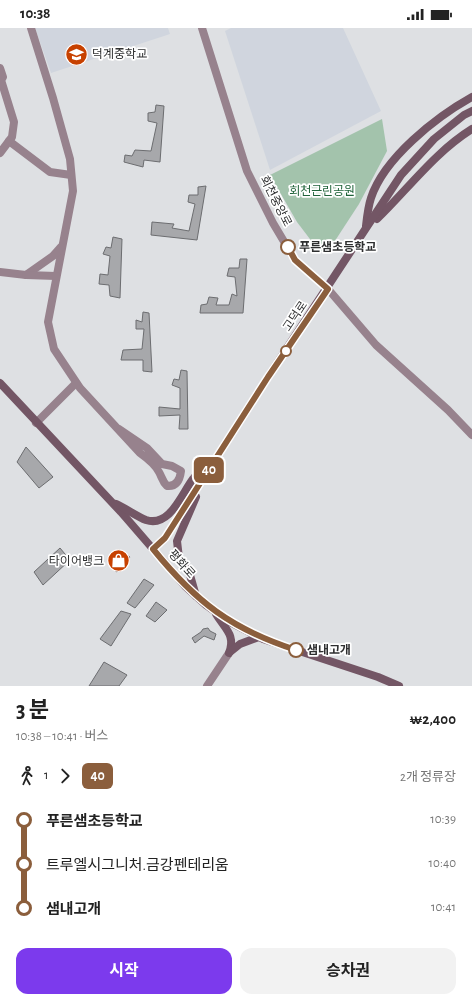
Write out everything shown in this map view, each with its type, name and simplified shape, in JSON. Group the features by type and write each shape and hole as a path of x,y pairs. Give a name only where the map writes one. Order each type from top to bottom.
{"main road":[{"path":"365,230 371,198 391,164 409,143 435,121 472,97"},
{"name":"고덕로","path":"153,549 163,541 401,175 434,139 464,115 472,111"},
{"path":"365,230 437,157 459,137 472,129"},
{"name":"평화로","path":"0,383 111,502 185,586 213,610 230,622 260,637 400,686"},
{"path":"111,502 145,520 154,521 166,517 176,506 194,478 222,449"},
{"path":"196,596 190,574 179,558 177,540 208,472"},
{"path":"213,610 231,635 233,644 229,653"},
{"path":"229,653 240,644 260,637"}],"street":[{"path":"31,28 70,159 73,191 48,322 54,350 76,383 158,471 162,482 167,486 176,484 180,478 181,471 172,466 162,464 147,448 119,429"},
{"name":"회천중앙로","path":"202,28 247,171 273,223 295,260 328,289 376,345 448,410 472,435"},
{"path":"0,68 3,77 1,81 14,122 12,137 0,153"},
{"path":"9,141 50,172 71,175"},
{"path":"26,275 53,256 62,246"},
{"path":"0,272 56,276"},
{"path":"36,423 76,383"},
{"path":"207,686 229,653"}],"shaded area":[{"name":"덕계중학교","path":"35,28 168,28 170,34 51,73"},
{"path":"231,28 343,28 381,111 270,170 225,31"}],"green space":[{"name":"회천근린공원","path":"382,119 387,151 359,204 329,250 319,251 297,222 270,175"}],"building":[{"path":"156,105 164,106 160,162 144,160 143,167 124,162 125,155 132,156 135,150 151,151 157,123 148,121 148,113 155,112"},
{"path":"206,186 197,240 151,235 152,222 174,224 172,228 189,231 195,204 188,202 189,195 198,195 198,187"},
{"path":"113,237 122,239 120,298 110,296 109,285 99,284 100,274 108,275 110,256 103,254 106,247 111,248"},
{"path":"240,259 247,259 243,313 200,313 201,305 207,304 209,297 218,298 216,305 229,305 232,294 237,296 235,277 227,276 229,268 239,268"},
{"path":"143,312 149,313 152,372 143,371 143,360 121,360 123,350 142,349 144,329 136,329 136,320 142,322"},
{"path":"181,370 187,371 188,429 179,429 180,415 159,416 159,407 180,409 180,388 172,385 174,379 179,380"},
{"path":"26,447 53,477 39,488 17,462"},
{"path":"60,548 70,560 43,585 34,572"},
{"name":"타이어뱅크","path":"119,550 130,557 117,572 109,566"},
{"path":"144,579 154,585 135,608 127,603"},
{"path":"156,602 167,610 155,622 146,616"},
{"path":"121,611 131,614 111,646 100,639"},
{"path":"208,628 216,634 214,640 204,636 195,643 192,638 203,629"},
{"path":"104,662 127,675 119,686 89,686"}],"bus line":[{"name":"40","path":"288,247 295,260 328,289 268,377 163,541 153,549 185,586 221,616 251,634 296,650"}],"place":[{"name":"덕계중학교","path":"77,54"},
{"name":"푸른샘초등학교","path":"288,247"},
{"name":"타이어뱅크","path":"119,561"},
{"name":"샘내고개","path":"296,650"}]}
